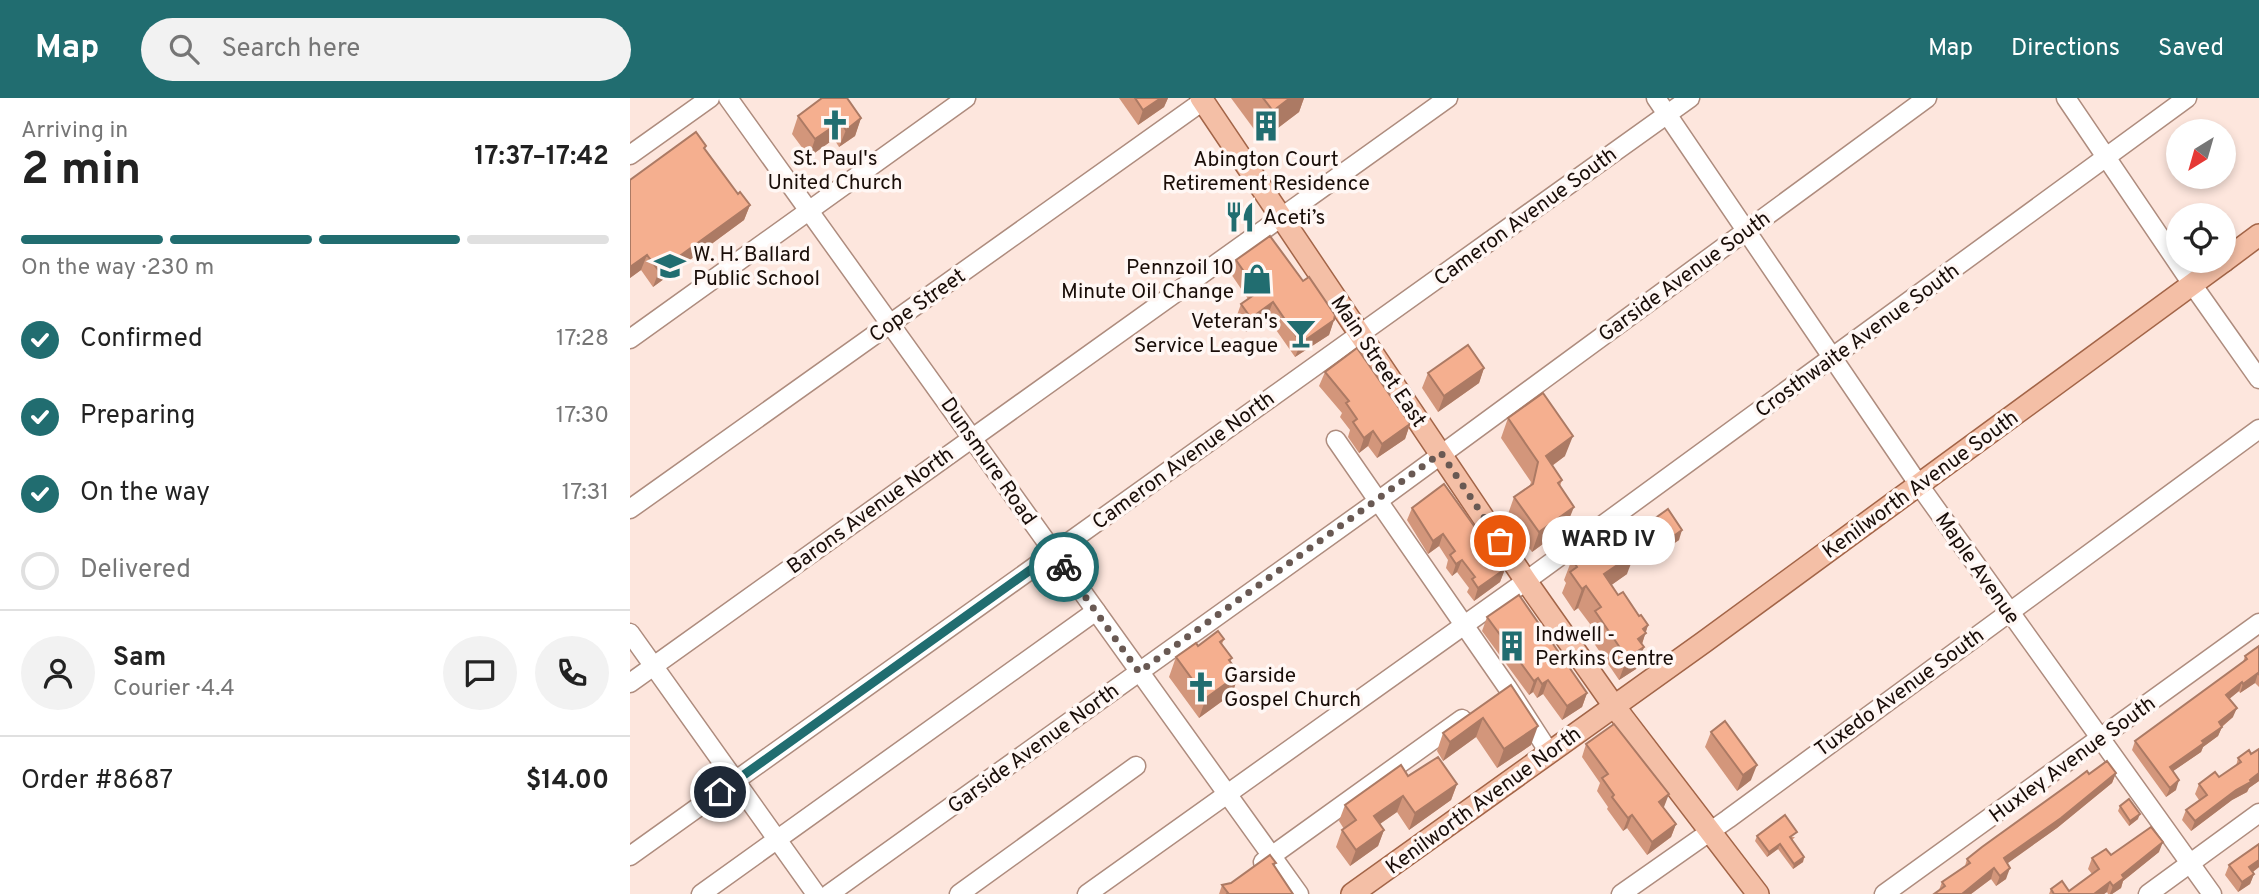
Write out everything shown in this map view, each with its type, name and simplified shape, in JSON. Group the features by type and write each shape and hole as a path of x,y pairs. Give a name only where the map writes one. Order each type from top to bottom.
{"main road":[{"name":"Main Street East","path":"1202,100 1526,581 1614,706 1758,894"},
{"name":"Kenilworth Avenue South","path":"2236,252 2259,235"},
{"name":"Kenilworth Avenue South","path":"1614,706 2207,273"},
{"name":"Kenilworth Avenue North","path":"1352,894 1614,706"}],"street":[{"path":"630,155 710,98"},
{"name":"Dunsmure Road","path":"727,98 1299,894"},
{"path":"630,339 966,98"},
{"name":"Barons Avenue North","path":"630,683 1448,98"},
{"name":"Maple Avenue","path":"1656,98 1919,485 2212,894"},
{"name":"Cameron Avenue South","path":"1361,334 1690,98"},
{"name":"Garside Avenue South","path":"1441,453 1927,98"},
{"path":"2066,98 2259,379"},
{"name":"Crosthwaite Avenue South","path":"1087,894 1464,626 2187,98"},
{"name":"Cope Street","path":"630,509 1202,100"},
{"name":"Cameron Avenue North","path":"630,856 1361,334"},
{"name":"Tuxedo Avenue South","path":"1621,894 2259,429"},
{"path":"1336,440 1464,626 1502,691 1549,752"},
{"name":"Garside Avenue North","path":"829,894 1378,501 1441,453"},
{"path":"701,894 1096,611"},
{"name":"Huxley Avenue South","path":"1884,894 2259,623"},
{"path":"630,633 817,894"},
{"path":"1250,871 1476,709"},
{"path":"959,894 1136,766"},
{"path":"2148,894 2259,813"}],"building":[{"path":"822,98 847,98 861,118 846,130 840,122 815,139 798,116"},
{"path":"1135,98 1161,98 1143,110"},
{"path":"1263,98 1290,98 1273,111"},
{"path":"696,132 706,146 704,148 738,194 740,192 750,205 659,271 647,255 630,267 630,180"},
{"path":"1270,236 1303,281 1309,277 1335,315 1334,320 1301,343 1273,302 1251,318 1241,304 1258,292 1236,260"},
{"path":"1468,345 1484,368 1444,396 1428,373"},
{"path":"1357,348 1410,424 1382,444 1373,431 1364,438 1353,422 1357,419 1346,403 1349,401 1325,372"},
{"path":"1543,393 1573,436 1546,456 1562,480 1558,483 1574,507 1539,532 1514,497 1533,484 1538,462 1508,418"},
{"path":"1444,484 1505,569 1478,588 1472,579 1475,577 1462,560 1456,564 1450,555 1455,551 1443,534 1433,541 1412,508"},
{"path":"1668,509 1682,530 1668,540 1654,519"},
{"path":"1618,527 1635,553 1604,574 1618,595 1623,592 1648,625 1643,629 1646,633 1638,639 1644,647 1627,658 1595,611 1601,607 1586,586 1582,589 1570,572 1577,567 1572,559"},
{"path":"1519,595 1587,693 1567,706 1548,680 1542,684 1538,678 1534,681 1487,617"},
{"path":"1218,631 1224,639 1220,642 1232,658 1229,660 1239,674 1206,698 1176,657 1196,643 1198,646"},
{"path":"2259,646 2259,675 2258,673 2243,684 2242,682 2226,695 2237,708 2219,722 2222,727 2202,741 2204,743 2170,767 2179,780 2170,788 2135,741 2247,659 2245,656"},
{"path":"1511,685 1538,726 1504,749 1483,718 1450,742 1443,733"},
{"path":"1725,721 1757,765 1743,775 1711,732"},
{"path":"1614,724 1669,794 1659,802 1676,824 1652,842 1632,815 1628,818 1612,797 1614,795 1602,778 1608,774 1586,744"},
{"path":"2259,749 2259,773 2251,782 2195,821 2186,810 2207,795 2199,784 2215,772 2219,777 2241,762 2238,758 2249,750 2251,754"},
{"path":"1438,757 1457,784 1415,813 1403,796 1374,816 1384,830 1356,850 1342,830 1356,820 1345,805 1401,765 1408,776"},
{"path":"2107,761 2116,773 2061,818 2004,858 2010,868 2000,876 1994,868 1962,894 1934,894 1945,886 1942,882 1970,863 1967,859 1982,847 2087,771 2089,774"},
{"path":"2129,799 2140,814 2130,821 2120,806"},
{"path":"1785,815 1797,832 1790,837 1804,857 1794,864 1780,844 1769,852 1757,836"},
{"path":"2151,827 2163,842 2122,875 2124,878 2113,886 2110,882 2094,894 2054,894 2051,889 2062,881 2069,891 2099,869 2092,858 2106,849 2111,855"},
{"path":"2259,844 2259,860 2249,867 2254,874 2242,882 2229,865"},
{"path":"1270,855 1293,894 1227,894 1222,885 1231,883"}],"way so far":[{"path":"1064,567 1139,672 1441,453 1500,541"}],"place":[{"name":"St. Paul's United Church","path":"835,125"},
{"name":"Abington Court Retirement Residence","path":"1266,126"},
{"name":"Aceti’s","path":"1240,217"},
{"name":"W. H. Ballard Public School","path":"670,266"},
{"name":"Pennzoil 10 Minute Oil Change","path":"1257,279"},
{"name":"Veteran's Service League","path":"1301,333"},
{"name":"WARD IV","path":"1500,541"},
{"name":"Indwell - Perkins Centre","path":"1512,646"},
{"name":"Garside Gospel Church","path":"1201,687"}],"route":[{"path":"720,792 1054,553 1064,567"}]}
